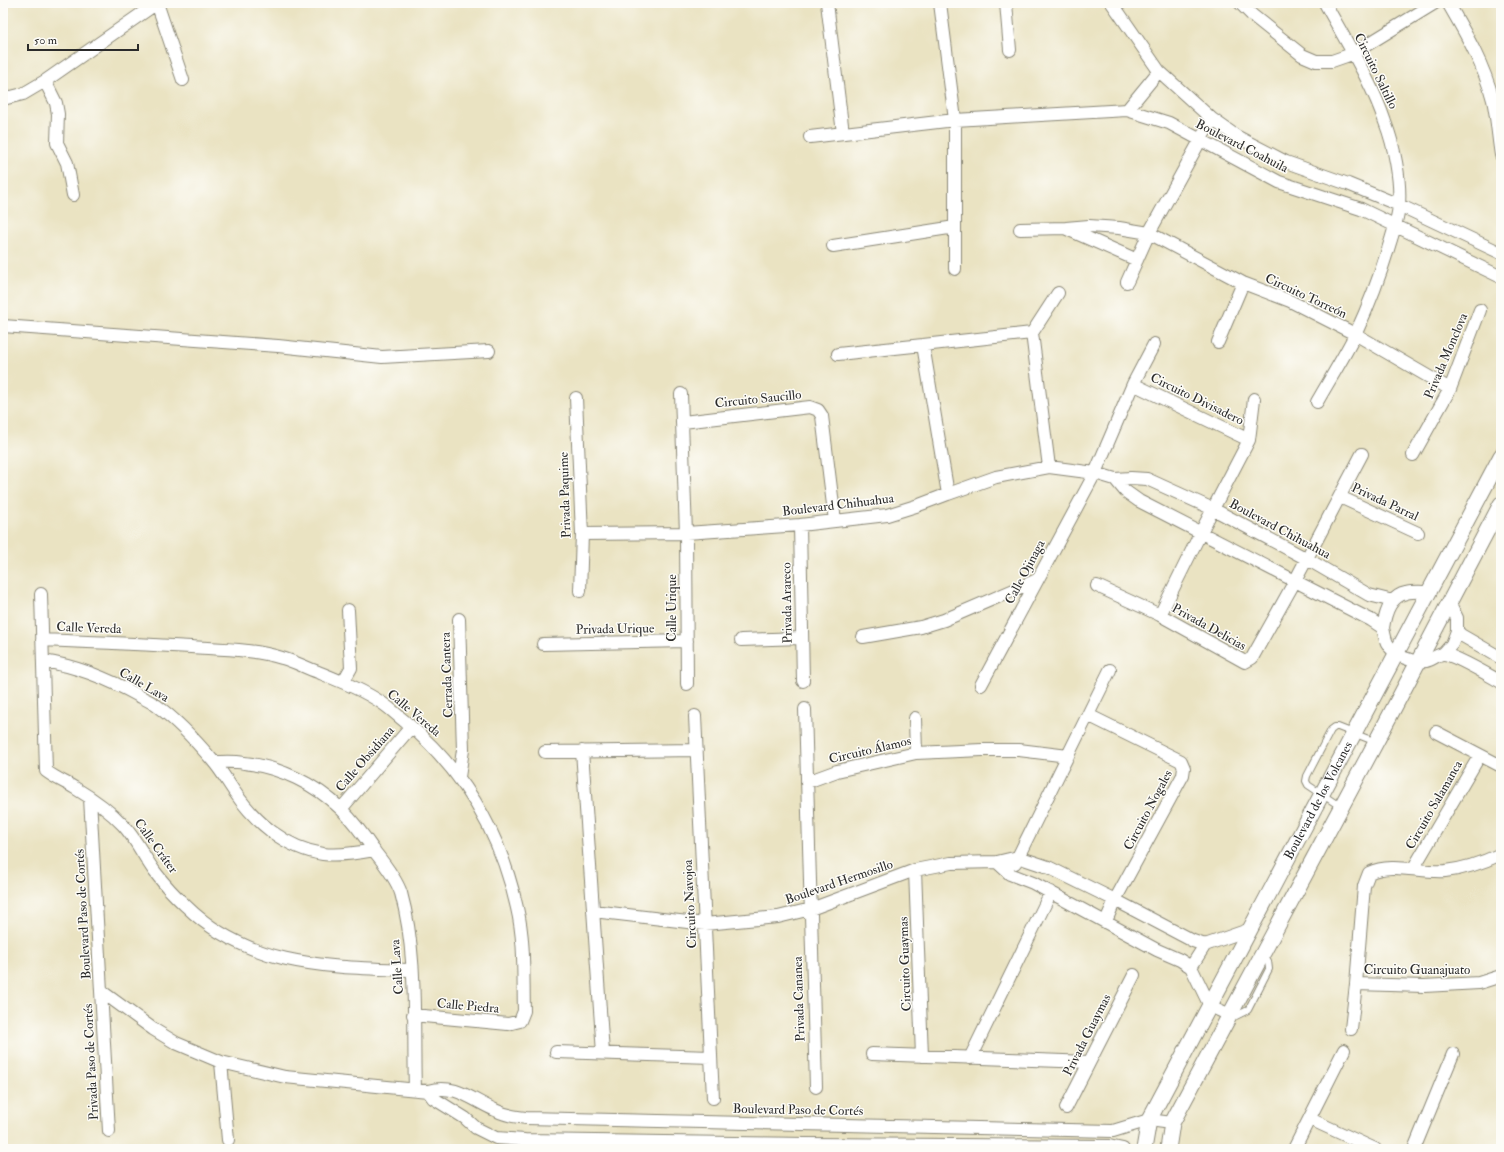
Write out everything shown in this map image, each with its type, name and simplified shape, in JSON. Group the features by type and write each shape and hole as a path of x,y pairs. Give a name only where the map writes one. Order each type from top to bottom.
{"street":[{"path":"3,99 23,94 45,81 157,3 183,80"},
{"path":"827,3 843,133"},
{"path":"940,3 955,120 955,269"},
{"path":"1006,3 1010,50"},
{"name":"Boulevard Coahuila","path":"1112,3 1159,71 1212,119 1236,136 1286,162 1348,184 1399,205 1501,253"},
{"path":"1240,3 1252,15 1302,55 1316,61 1332,61 1352,54 1436,3"},
{"name":"Circuito Saltillo","path":"1317,402 1355,334 1371,299 1384,262 1395,225 1399,205 1398,179 1386,123 1376,97 1326,3"},
{"path":"1448,3 1472,44 1484,72 1493,101 1501,155"},
{"path":"1127,110 1159,71"},
{"path":"45,81 56,103 58,114 57,143 67,163 73,195"},
{"name":"Boulevard Coahuila","path":"810,137 955,120 1127,110 1169,123 1280,182 1361,209 1501,277"},
{"path":"1126,282 1149,233 1212,119"},
{"name":"Circuito Torreón","path":"1020,229 1089,226 1119,228 1149,233 1243,283 1290,301 1355,334 1450,389"},
{"path":"833,246 955,227"},
{"path":"1066,228 1137,260"},
{"path":"1218,342 1243,283"},
{"path":"1050,467 1032,333 1058,293"},
{"name":"Privada Monclova","path":"1413,455 1450,389 1480,310"},
{"path":"3,326 278,346 382,357 489,351"},
{"path":"838,354 1032,333"},
{"name":"Circuito Divisadero","path":"1095,473 1133,384 1154,344"},
{"path":"923,345 948,494"},
{"name":"Circuito Divisadero","path":"1133,384 1249,440"},
{"path":"681,394 686,533"},
{"name":"Privada Paquime","path":"576,398 582,534 580,591"},
{"name":"Circuito Divisadero","path":"1201,532 1249,440 1254,399"},
{"name":"Circuito Saucillo","path":"683,422 810,407 818,410 822,416 835,521"},
{"name":"Privada Parral","path":"1295,581 1362,454"},
{"name":"Boulevard de los Volcanes","path":"1144,1149 1149,1120 1501,456"},
{"name":"Boulevard Chihuahua","path":"582,534 686,533 800,525 887,515 920,505 996,477 1050,467 1095,473 1115,479 1131,478 1147,480 1213,509 1307,559 1369,595 1393,601"},
{"name":"Calle Ojinaga","path":"981,685 1095,473"},
{"path":"1115,479 1125,491 1139,501 1371,620 1383,628"},
{"name":"Privada Parral","path":"1340,497 1418,533"},
{"name":"Boulevard de los Volcanes","path":"1168,1149 1172,1123 1376,742 1448,602 1501,504"},
{"name":"Privada Arareco","path":"800,525 803,681"},
{"name":"Privada Delicias","path":"1160,616 1201,532"},
{"name":"Calle Urique","path":"686,533 687,684"},
{"path":"863,638 921,627 944,620 1037,580"},
{"name":"Privada Delicias","path":"1097,586 1160,616 1245,662 1252,658 1295,581"},
{"path":"1429,592 1405,593 1393,601 1386,613 1383,628 1387,643 1396,653 1404,658 1418,662 1428,660 1443,654 1452,644 1457,631 1457,618 1448,602"},
{"name":"Calle Cráter","path":"41,594 46,771 90,798 123,825 156,873 186,906 209,925 232,940 267,955 306,964 412,970"},
{"path":"343,682 351,668 348,610"},
{"name":"Cerrada Cantera","path":"459,619 464,750 459,777"},
{"path":"1457,631 1461,635 1501,658"},
{"path":"741,640 802,638"},
{"name":"Calle Vereda","path":"42,640 123,642 241,650 282,658 343,682 382,703 411,727 440,755 459,777 476,802 494,836 506,866 518,909 521,930 524,1011 520,1021"},
{"name":"Privada Urique","path":"543,644 686,641"},
{"path":"1443,654 1453,656 1501,682"},
{"name":"Calle Lava","path":"43,661 61,664 116,683 157,706 182,728 214,762 235,793 256,819 272,832 298,847 323,854 349,854 374,850"},
{"path":"1010,874 1110,670"},
{"path":"805,709 811,909"},
{"name":"Circuito Nogales","path":"1088,715 1181,761 1184,768 1183,775 1115,900 1106,921"},
{"name":"Circuito Navojoa","path":"695,716 713,1098"},
{"path":"915,718 916,753"},
{"name":"Calle Obsidiana","path":"341,809 411,727"},
{"name":"Circuito Salamanca","path":"1436,732 1501,766"},
{"path":"545,752 697,750"},
{"name":"Circuito Álamos","path":"807,782 836,771 916,753 1019,750 1068,756"},
{"path":"582,751 603,1053"},
{"name":"Circuito Salamanca","path":"1414,870 1480,755"},
{"name":"Calle Lava","path":"214,762 244,763 274,769 299,779 321,793 341,809 361,832 400,891 408,933 412,970 415,1089"},
{"name":"Boulevard Paso de Cortés","path":"90,798 101,991 153,1029 176,1043 221,1062 285,1077 428,1091 438,1088 452,1089 510,1116 526,1118 1112,1131 1149,1120 1172,1123"},
{"path":"1351,1029 1364,886 1369,873 1379,868 1445,871 1471,865 1501,854"},
{"path":"1018,857 1048,867 1193,941 1205,945 1251,930"},
{"name":"Boulevard Hermosillo","path":"593,911 705,924 778,917 811,909 915,870 951,863 997,862 1018,857"},
{"path":"997,862 1010,874 1051,892 1191,967 1210,1006 1230,1015"},
{"name":"Circuito Guaymas","path":"915,870 922,1056"},
{"path":"970,1058 1051,892"},
{"name":"Privada Cananea","path":"811,909 816,1087"},
{"path":"1191,967 1205,945"},
{"name":"Privada Guaymas","path":"1066,1108 1134,975"},
{"name":"Circuito Guanajuato","path":"1356,984 1424,986 1479,983 1501,976"},
{"name":"Privada Paso de Cortés","path":"101,991 109,1131"},
{"name":"Calle Piedra","path":"413,1015 508,1024 520,1021"},
{"path":"1294,1149 1344,1050"},
{"path":"556,1052 711,1057"},
{"path":"872,1054 1089,1062"},
{"path":"1414,1149 1453,1054"},
{"path":"221,1062 228,1140"},
{"path":"428,1091 433,1098 465,1118 476,1128 496,1138 525,1140 805,1144 1109,1146 1123,1149"},
{"path":"525,1140 526,1118"},
{"path":"1310,1119 1375,1149"},
{"path":"805,1124 805,1144"}],"lane":[{"path":"1341,807 1308,785 1306,781 1307,776 1331,730 1334,727 1338,727 1376,742"}]}
